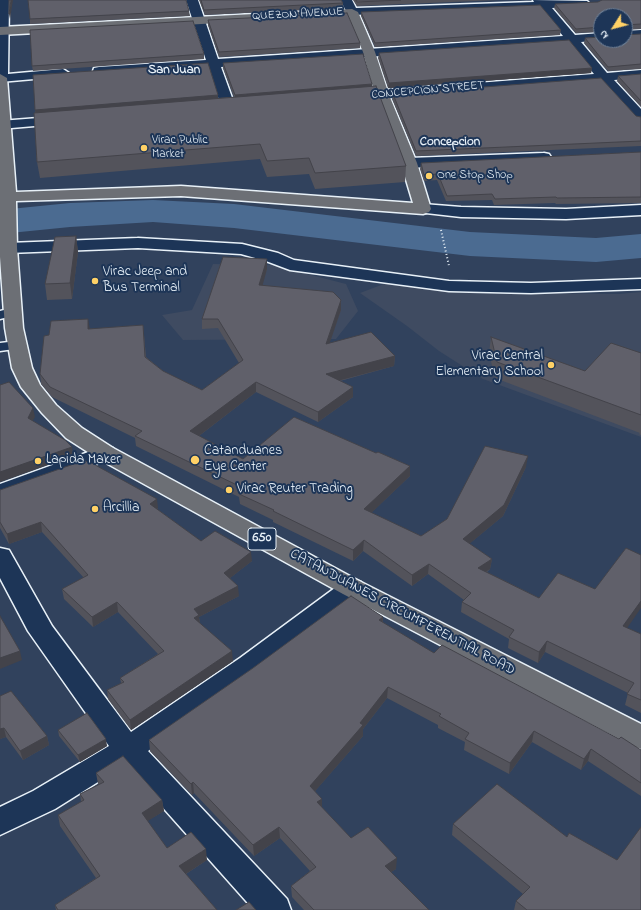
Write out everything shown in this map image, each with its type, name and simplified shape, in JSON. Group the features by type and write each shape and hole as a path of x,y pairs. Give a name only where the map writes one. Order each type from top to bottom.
{"main road":[{"name":"QUEZON AVENUE","path":"1,31 352,12"},
{"path":"8,202 181,192 259,196 423,209 409,163 382,95 369,52 352,12"},
{"name":"CATANDUANES CIRCUMFERENTIAL ROAD","path":"1,78 3,180 8,202 6,314 8,346 22,368 31,387 44,404 74,433 105,453 352,588 641,737"}],"street":[{"path":"3,0 1,31 1,78 72,73"},
{"path":"192,0 228,106"},
{"path":"346,0 352,12"},
{"path":"540,2 604,77 641,117"},
{"name":"QUEZON AVENUE","path":"352,12 540,2 597,2"},
{"path":"88,72 214,62 593,38"},
{"name":"CONCEPCION STREET","path":"343,98 641,74"},
{"path":"213,108 244,105"},
{"path":"2,125 81,118"},
{"path":"409,163 556,156"},
{"path":"423,209 468,212 566,214 641,210"},
{"path":"7,258 138,243 242,249 272,257 290,265 449,286 531,288 641,284"},
{"path":"0,492 105,453"},
{"path":"0,556 41,630 128,749 213,840 275,910"},
{"path":"0,822 44,800 128,749 250,665 352,588"}],"path":[{"path":"439,223 449,266"}],"shaded area":[{"path":"213,264 272,265 346,284 358,311 336,339 183,340 162,315 192,310"},
{"name":"Virac Central Elementary School","path":"389,282 455,292 619,294 641,292 641,437 483,379 439,351 407,326 360,293"}],"building":[{"path":"9,0 11,0 9,14"},
{"path":"28,0 186,0 189,11 30,19"},
{"path":"201,0 341,0 343,3 204,10"},
{"path":"356,0 401,0 357,2"},
{"path":"602,0 641,0 641,24 633,24 633,8 593,8 593,28 576,29 555,4 598,2"},
{"path":"540,5 561,30 375,43 361,12"},
{"path":"347,13 360,43 219,52 208,20"},
{"path":"193,21 204,54 32,66 30,30"},
{"path":"633,34 641,34 641,64 608,67 585,38 593,38 593,48 633,48"},
{"path":"569,40 592,68 389,83 379,53"},
{"path":"363,54 372,84 235,95 223,63"},
{"path":"208,63 218,95 35,110 33,75"},
{"path":"641,74 641,101 618,76"},
{"path":"601,78 636,116 641,117 641,141 416,151 393,94"},
{"path":"376,86 406,166 315,173 309,158 267,161 260,144 37,162 34,113"},
{"path":"641,152 641,197 495,199 492,194 447,196 438,174 424,175 421,163"},
{"path":"76,236 70,283 45,284 55,237"},
{"path":"223,257 267,259 259,285 333,292 341,300 326,344 371,332 395,356 326,374 353,387 318,412 256,382 190,431 243,459 294,417 376,453 378,452 410,466 364,509 421,536 447,519 485,446 528,456 504,505 463,539 492,559 478,568 539,598 558,573 595,589 626,548 641,555 641,601 623,626 641,634 641,700 627,694 634,683 547,641 539,652 509,637 514,630 462,602 471,593 429,564 412,575 364,540 353,550 273,511 274,510 239,494 239,486 135,436 142,431 50,387 40,374 44,336 49,335 51,321 88,319 88,329 143,325 145,357 163,371 202,390 243,360 218,319 202,319"},
{"path":"491,337 585,371 611,343 641,353 641,415 497,362"},
{"path":"9,382 33,408 28,418 65,440 72,447 0,472 0,385"},
{"path":"85,460 157,499 150,504 201,541 215,531 251,552 224,573 238,586 194,609 199,615 194,618 232,651 130,720 107,690 124,682 120,678 164,651 117,602 92,617 62,589 88,575 41,522 7,534 0,522 0,490"},
{"path":"351,596 383,617 379,620 434,653 442,645 619,739 621,737 641,750 641,783 591,749 584,759 534,731 510,763 465,739 469,733 439,716 441,714 388,687 360,723 363,725 310,786 322,799 317,802 351,838 368,827 397,858 385,866 429,910 314,910 291,886 316,867 279,827 253,845 193,782 191,784 149,740 253,668"},
{"path":"0,616 20,651 0,658"},
{"path":"11,691 47,736 20,751 4,728 0,729 0,696"},
{"path":"87,713 106,739 78,755 58,730"},
{"path":"123,756 162,800 142,813 167,848 191,832 206,849 179,866 217,910 58,910 55,905 100,876 58,815 84,800 80,794 104,782 96,773"},
{"path":"497,784 567,837 569,833 617,860 641,827 641,910 527,910 516,901 530,887 453,824"},
{"path":"249,902 256,910 236,910"}],"waterway":[{"path":"0,222 70,215 153,211 234,216 470,244 596,250 641,246"}],"place":[{"name":"Virac Public Market","path":"144,148"},
{"name":"One Stop Shop","path":"429,176"},
{"name":"Virac Jeep and Bus Terminal","path":"95,281"},
{"name":"Virac Central Elementary School","path":"551,365"},
{"name":"Catanduanes Eye Center","path":"195,460"},
{"name":"Lapida Maker","path":"38,461"},
{"name":"Virac Reuter Trading","path":"229,490"},
{"name":"Arcillia","path":"95,509"}],"district":[{"name":"San Juan","path":"174,71"},
{"name":"Concepcion","path":"450,143"}]}
